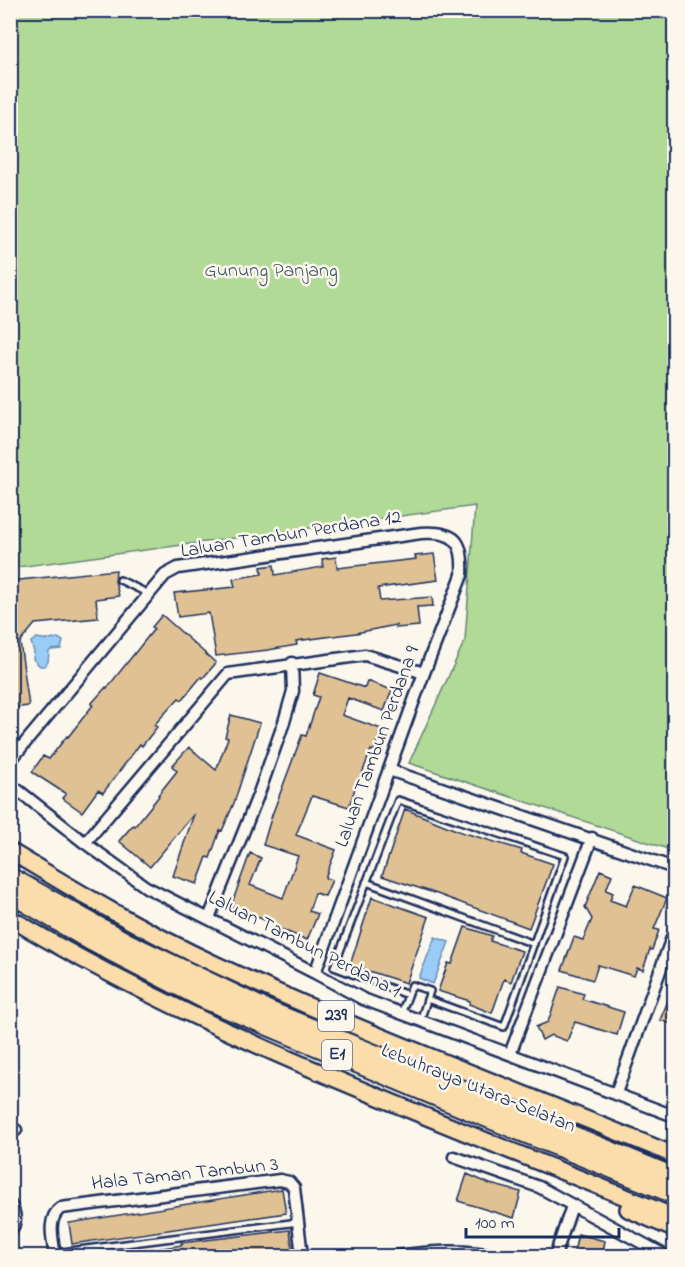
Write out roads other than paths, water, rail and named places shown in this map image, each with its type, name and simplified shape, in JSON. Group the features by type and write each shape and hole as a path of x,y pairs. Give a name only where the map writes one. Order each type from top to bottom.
{"highway":[{"name":"Lebuhraya Utara–Selatan","path":"10,877 128,944 236,996 675,1177"},
{"name":"Lebuhraya Utara–Selatan","path":"10,893 91,941 204,999 675,1194"}],"main road":[{"name":"239","path":"10,851 137,925 217,965 422,1052 675,1155"},
{"path":"10,918 145,994 237,1037 675,1217"},
{"path":"504,1147 530,1166 675,1229"}],"street":[{"name":"Laluan Tambun Perdana 12","path":"10,761 165,575 178,568 421,533 435,532 449,535"},
{"name":"Laluan Tambun Perdana 9","path":"315,973 462,575 463,561 459,546 449,535"},
{"path":"85,843 228,674 292,663 365,655 424,673"},
{"path":"209,918 259,793 284,722 292,692 292,663"},
{"path":"389,770 675,868"},
{"name":"Laluan Tambun Perdana 1","path":"10,784 85,843 146,886 363,999 675,1116"},
{"path":"510,1054 592,838"},
{"path":"615,1093 675,932"},
{"path":"454,1157 538,1187 666,1257"},
{"name":"Hala Taman Tambun 3","path":"55,1255 52,1224 57,1211 66,1206 285,1180 294,1188 302,1257"},
{"path":"10,1204 16,1220 14,1227 10,1230"},
{"path":"555,1257 572,1206"},
{"path":"394,1257 466,1251 492,1256"}],"lane":[{"path":"120,580 149,594"},
{"path":"408,995 334,967 398,800 565,856 504,1027 427,999"},
{"path":"366,882 534,944"},
{"path":"401,1014 412,985 430,991 420,1021"},
{"path":"55,1255 299,1222"}],"water":[{"path":"37,638 48,640 58,638 63,641 61,649 49,652 48,662 44,666 40,666 33,659 34,652 31,642"},
{"path":"435,937 449,942 433,984 419,978"}],"park label":[{"name":"Gunung Panjang","path":"271,271"}]}
